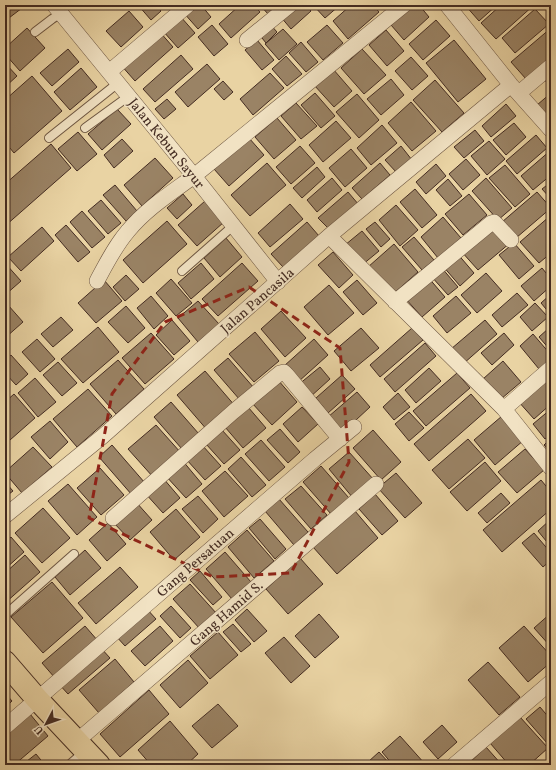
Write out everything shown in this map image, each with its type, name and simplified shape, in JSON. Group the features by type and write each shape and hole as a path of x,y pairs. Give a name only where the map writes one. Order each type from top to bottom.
{"highway":[{"path":"5,662 37,699 87,752"}],"street":[{"path":"114,78 188,5"},
{"path":"247,40 290,5"},
{"path":"96,281 124,236 139,218 194,176 404,5"},
{"path":"453,7 515,89 551,130"},
{"name":"Jalan Kebun Sayur","path":"58,9 278,282"},
{"name":"Jalan Pancasila","path":"5,516 103,436 329,236 515,89 551,66"},
{"path":"395,302 491,223 494,222 511,240"},
{"path":"329,236 504,409 551,468"},
{"path":"504,409 551,368"},
{"path":"113,518 233,412 280,373 284,372 287,375 340,439"},
{"name":"Gang Persatuan","path":"5,727 354,427"},
{"name":"Gang Hamid S.","path":"87,752 376,484"},
{"path":"454,765 551,682"}],"lane":[{"path":"36,32 58,9"},
{"path":"49,138 114,78"},
{"path":"86,128 129,96"},
{"path":"182,271 233,226"},
{"path":"5,615 74,554"},
{"path":"69,765 87,752"}],"highlighted area":[{"path":"249,287 340,348 349,462 291,573 213,577 89,518 112,394 165,322"}],"building":[{"path":"5,5 26,5 5,21"},
{"path":"138,5 156,5 161,11 151,20"},
{"path":"191,5 201,5 211,17 198,29 183,12"},
{"path":"240,5 254,5 260,12 231,38 219,24"},
{"path":"260,5 278,5 268,14"},
{"path":"292,5 306,5 311,11 291,29 280,16"},
{"path":"313,5 340,5 325,18"},
{"path":"351,5 373,5 379,12 348,39 333,21"},
{"path":"414,5 419,5 429,17 404,40 391,25"},
{"path":"465,5 497,5 479,21"},
{"path":"501,5 534,5 496,39 481,23"},
{"path":"543,5 551,5 551,14"},
{"path":"535,9 549,24 515,53 502,38"},
{"path":"129,11 143,27 121,47 106,31"},
{"path":"180,16 195,33 178,48 163,31"},
{"path":"436,20 450,36 423,60 409,44"},
{"path":"269,23 277,32 266,43 258,33"},
{"path":"212,25 228,44 214,56 198,37"},
{"path":"327,25 343,43 323,60 307,42"},
{"path":"27,28 45,48 20,71 5,54 5,48"},
{"path":"551,28 551,56 526,79 511,62"},
{"path":"283,29 297,44 279,60 265,44"},
{"path":"386,30 404,51 387,66 369,45"},
{"path":"159,31 173,47 135,81 120,64"},
{"path":"257,40 274,60 262,70 245,50"},
{"path":"454,40 486,79 458,102 426,63"},
{"path":"301,42 318,62 306,72 289,53"},
{"path":"68,49 79,62 52,86 40,73"},
{"path":"362,49 386,75 364,94 341,68"},
{"path":"181,55 193,69 155,102 143,89"},
{"path":"286,56 302,74 287,86 272,69"},
{"path":"411,57 428,76 412,90 395,71"},
{"path":"5,63 17,76 5,87"},
{"path":"207,64 220,79 188,107 175,92"},
{"path":"81,68 97,87 70,110 54,92"},
{"path":"333,69 352,91 334,107 314,85"},
{"path":"551,69 551,87 542,77"},
{"path":"270,73 284,88 253,115 240,99"},
{"path":"32,76 62,111 14,153 5,142 5,100"},
{"path":"391,79 404,95 381,115 367,99"},
{"path":"435,80 464,113 442,132 413,100"},
{"path":"223,81 233,92 224,100 214,89"},
{"path":"315,93 335,116 321,128 301,105"},
{"path":"551,93 551,116 549,118 537,105"},
{"path":"357,94 379,120 359,138 336,112"},
{"path":"167,99 176,109 164,119 155,109"},
{"path":"411,102 436,131 412,151 388,123"},
{"path":"296,103 317,126 301,139 281,116"},
{"path":"506,104 516,116 491,137 482,126"},
{"path":"117,109 131,124 102,150 88,134"},
{"path":"277,118 296,140 274,159 255,137"},
{"path":"336,121 351,138 323,162 309,145"},
{"path":"514,123 526,137 506,155 493,140"},
{"path":"382,125 397,143 371,165 357,148"},
{"path":"475,130 484,141 464,158 454,147"},
{"path":"78,132 97,154 77,171 58,149"},
{"path":"536,135 547,148 517,174 506,161"},
{"path":"249,138 264,155 229,186 214,169"},
{"path":"122,139 133,151 114,168 104,155"},
{"path":"489,141 505,159 487,175 471,156"},
{"path":"51,144 71,168 5,226 5,184"},
{"path":"300,146 315,163 291,184 276,167"},
{"path":"401,146 412,160 397,173 385,160"},
{"path":"351,149 367,168 345,187 329,168"},
{"path":"551,150 551,175 533,190 521,176"},
{"path":"155,158 173,178 142,206 124,185"},
{"path":"466,159 480,175 463,190 449,174"},
{"path":"267,163 286,185 250,216 231,195"},
{"path":"380,163 390,175 362,199 352,188"},
{"path":"436,164 446,176 426,194 416,182"},
{"path":"505,165 530,194 515,207 489,178"},
{"path":"317,167 325,177 302,198 293,188"},
{"path":"332,178 342,190 317,212 307,200"},
{"path":"486,178 512,208 498,220 472,191"},
{"path":"448,179 462,196 450,206 436,190"},
{"path":"551,182 551,199 542,189"},
{"path":"115,185 137,211 126,221 103,195"},
{"path":"415,189 437,215 422,228 400,202"},
{"path":"348,192 359,205 330,230 318,218"},
{"path":"537,192 551,208 516,238 502,222"},
{"path":"183,194 192,205 177,219 167,208"},
{"path":"469,194 487,215 463,235 445,214"},
{"path":"101,200 121,223 108,234 88,211"},
{"path":"205,201 224,222 197,246 178,225"},
{"path":"290,204 303,219 270,247 258,233"},
{"path":"396,205 418,230 400,246 379,220"},
{"path":"82,211 105,237 92,248 70,222"},
{"path":"550,216 551,253 539,263 520,242"},
{"path":"443,217 461,238 438,258 421,237"},
{"path":"167,221 187,244 143,283 123,260"},
{"path":"307,222 319,236 283,267 271,254"},
{"path":"375,222 390,239 381,247 366,229"},
{"path":"492,223 510,243 478,270 461,251"},
{"path":"66,225 90,252 78,262 55,235"},
{"path":"42,227 54,241 21,271 8,257"},
{"path":"362,231 379,251 362,265 345,245"},
{"path":"414,237 434,260 422,270 402,247"},
{"path":"226,238 242,257 220,277 204,258"},
{"path":"514,243 534,266 519,279 499,255"},
{"path":"394,244 418,272 392,295 368,267"},
{"path":"333,252 353,275 339,288 318,265"},
{"path":"456,252 474,273 460,286 442,265"},
{"path":"5,263 21,281 5,295"},
{"path":"201,263 214,279 191,299 178,283"},
{"path":"242,263 258,281 218,316 202,299"},
{"path":"441,267 458,287 448,295 431,276"},
{"path":"542,268 551,279 551,286 534,301 521,286"},
{"path":"486,273 502,291 477,313 461,295"},
{"path":"126,275 139,289 125,301 113,287"},
{"path":"427,276 445,297 422,317 404,297"},
{"path":"171,279 192,303 176,316 156,293"},
{"path":"104,280 122,301 96,323 78,303"},
{"path":"357,280 377,303 363,315 343,292"},
{"path":"329,285 354,313 328,335 304,307"},
{"path":"517,293 528,305 502,327 492,315"},
{"path":"551,294 551,315 541,303"},
{"path":"151,296 168,316 154,329 137,308"},
{"path":"456,296 471,313 447,333 433,316"},
{"path":"198,301 219,324 198,342 178,318"},
{"path":"535,303 548,317 532,331 520,317"},
{"path":"8,305 23,322 5,338 5,308"},
{"path":"126,306 145,328 128,343 108,322"},
{"path":"281,311 306,338 285,357 261,329"},
{"path":"61,317 73,330 53,347 41,334"},
{"path":"172,320 190,341 174,355 156,335"},
{"path":"485,320 497,334 463,364 451,349"},
{"path":"98,327 119,352 83,383 61,359"},
{"path":"361,328 379,348 351,371 334,351"},
{"path":"412,328 423,340 380,377 370,365"},
{"path":"549,328 551,331 551,351 539,337"},
{"path":"255,332 279,361 254,382 229,354"},
{"path":"151,333 174,359 145,384 122,358"},
{"path":"504,333 514,345 492,365 481,353"},
{"path":"533,334 551,355 551,359 539,369 520,346"},
{"path":"37,339 55,359 40,372 22,352"},
{"path":"314,339 328,355 298,382 284,366"},
{"path":"425,343 436,356 395,392 384,379"},
{"path":"11,355 28,374 16,385 5,373 5,360"},
{"path":"228,358 254,388 240,400 214,370"},
{"path":"118,360 144,389 116,414 90,384"},
{"path":"503,361 521,382 501,399 483,379"},
{"path":"58,362 77,383 62,396 43,375"},
{"path":"320,367 330,379 309,398 298,385"},
{"path":"429,368 441,381 416,403 405,390"},
{"path":"205,371 236,407 208,431 177,395"},
{"path":"457,373 470,388 426,426 413,411"},
{"path":"342,375 355,389 328,413 316,398"},
{"path":"546,377 551,383 551,404 534,419 518,401"},
{"path":"35,378 56,402 38,417 18,393"},
{"path":"278,380 297,402 272,425 252,403"},
{"path":"88,389 112,416 77,447 53,419"},
{"path":"357,392 370,407 342,433 328,417"},
{"path":"398,393 410,407 394,420 383,407"},
{"path":"14,394 35,418 10,440 5,434 5,402"},
{"path":"471,394 486,411 429,461 414,444"},
{"path":"171,402 199,434 182,449 154,417"},
{"path":"248,407 266,428 243,448 225,427"},
{"path":"302,407 318,424 298,442 283,424"},
{"path":"551,409 551,434 545,439 533,424"},
{"path":"409,412 424,428 409,441 395,424"},
{"path":"502,416 524,440 495,465 474,440"},
{"path":"50,421 68,442 50,459 31,437"},
{"path":"156,425 181,453 153,477 128,449"},
{"path":"280,429 300,452 288,463 267,440"},
{"path":"222,430 240,450 224,464 206,444"},
{"path":"373,430 401,462 381,480 353,448"},
{"path":"551,438 551,453 544,445"},
{"path":"468,439 485,458 449,489 432,470"},
{"path":"261,440 285,467 269,481 245,454"},
{"path":"112,445 145,483 132,495 99,457"},
{"path":"202,445 221,466 205,480 186,459"},
{"path":"33,447 52,467 22,493 5,472"},
{"path":"525,449 544,470 517,493 498,472"},
{"path":"349,452 374,480 353,498 329,469"},
{"path":"241,457 266,485 252,497 228,469"},
{"path":"182,460 202,484 186,498 165,475"},
{"path":"485,462 501,481 467,511 450,492"},
{"path":"321,466 349,498 331,514 303,482"},
{"path":"100,468 124,495 101,515 77,488"},
{"path":"225,471 248,496 224,517 202,491"},
{"path":"396,473 422,503 405,518 378,488"},
{"path":"163,478 180,498 163,513 145,493"},
{"path":"541,480 551,492 551,509 502,552 483,530"},
{"path":"5,482 13,491 5,497"},
{"path":"68,484 97,517 77,535 48,501"},
{"path":"301,486 327,515 311,529 285,499"},
{"path":"501,493 510,503 487,523 478,513"},
{"path":"375,494 398,521 382,535 359,509"},
{"path":"198,496 218,519 203,533 182,509"},
{"path":"279,499 308,532 294,545 265,511"},
{"path":"136,502 152,520 130,540 113,522"},
{"path":"43,508 70,538 42,563 15,533"},
{"path":"176,509 200,537 174,560 150,532"},
{"path":"355,511 378,538 337,574 313,547"},
{"path":"260,519 286,549 275,559 249,528"},
{"path":"551,519 551,547 538,531"},
{"path":"108,523 126,544 107,561 89,540"},
{"path":"5,528 10,533 5,538"},
{"path":"247,530 274,561 254,578 228,547"},
{"path":"534,533 551,553 551,560 543,567 522,543"},
{"path":"11,537 24,552 5,569 5,542"},
{"path":"85,550 101,568 70,595 55,577"},
{"path":"225,552 251,582 232,599 206,569"},
{"path":"25,555 40,572 5,603 5,573"},
{"path":"300,558 323,584 288,614 266,589"},
{"path":"120,567 138,587 96,624 78,603"},
{"path":"200,571 222,597 213,605 190,580"},
{"path":"52,582 83,618 43,653 11,617"},
{"path":"190,584 217,614 200,629 173,599"},
{"path":"171,606 191,628 180,638 160,616"},
{"path":"146,608 156,619 125,646 115,635"},
{"path":"247,609 267,631 254,642 235,620"},
{"path":"551,613 551,647 534,628"},
{"path":"319,614 339,637 315,658 295,636"},
{"path":"233,624 251,644 241,652 223,632"},
{"path":"85,626 98,641 55,678 42,663"},
{"path":"160,626 173,641 145,666 131,651"},
{"path":"524,626 551,656 551,662 528,682 499,648"},
{"path":"218,632 238,655 210,679 190,656"},
{"path":"284,637 310,666 291,683 265,653"},
{"path":"100,647 110,658 68,694 58,683"},
{"path":"115,659 134,682 99,713 79,690"},
{"path":"188,660 208,683 180,708 160,685"},
{"path":"488,662 520,697 499,715 468,680"},
{"path":"149,690 169,714 120,757 100,734"},
{"path":"5,693 12,701 5,708"},
{"path":"218,704 238,726 212,748 192,726"},
{"path":"540,707 551,720 551,740 547,743 526,719"},
{"path":"30,714 48,736 14,765 5,765 5,735"},
{"path":"520,717 548,748 529,765 509,765 490,743"},
{"path":"170,721 198,754 186,765 151,765 138,750"},
{"path":"442,725 457,742 438,759 423,742"},
{"path":"400,736 425,764 424,765 393,765 382,752"},
{"path":"486,747 502,765 471,765 469,763"},
{"path":"379,752 391,765 371,765 368,762"},
{"path":"36,754 45,765 22,765"}]}
